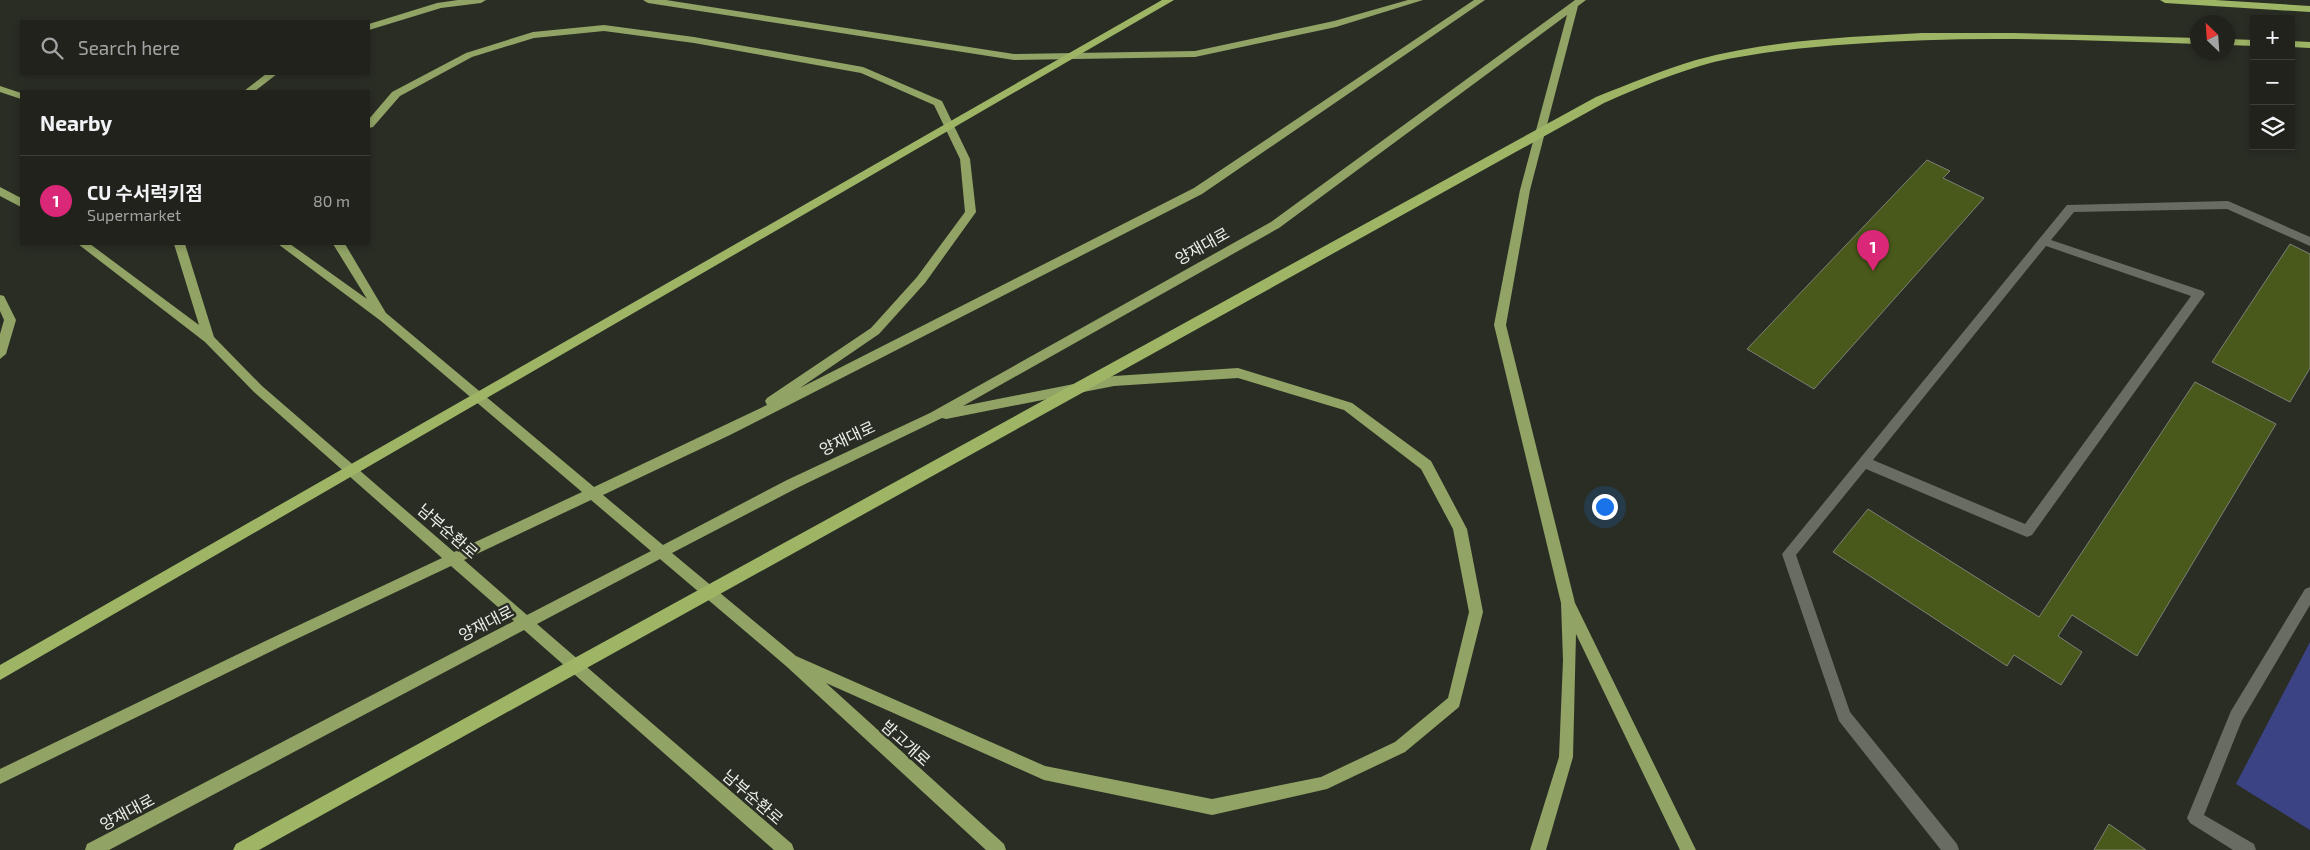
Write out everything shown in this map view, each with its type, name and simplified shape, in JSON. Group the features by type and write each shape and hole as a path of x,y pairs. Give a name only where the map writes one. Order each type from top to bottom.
{"highway":[{"path":"0,673 1169,0"},
{"path":"2165,0 2310,8"},
{"path":"242,850 1600,100 1647,80 1701,63 1772,48 1887,37 2001,34 2190,41"},
{"path":"2235,42 2250,43"},
{"path":"2295,44 2310,45"}],"main road":[{"path":"370,27 440,5 481,0"},
{"path":"648,0 1014,57 1195,54 1336,24 1418,0"},
{"path":"0,777 283,639 726,431 1198,191 1480,0"},
{"path":"1538,850 1566,757 1570,660 1568,603 1500,325 1525,190 1578,2"},
{"name":"양재대로","path":"92,850 792,484 934,416 1275,225 1578,2"},
{"path":"370,124 396,94 469,56 533,35 604,28 694,40 863,70 938,103 965,159 971,212 921,280 875,330 726,431"},
{"path":"250,90 271,75"},
{"path":"0,89 20,96"},
{"path":"0,190 20,202"},
{"name":"남부순환로","path":"83,245 210,339 258,389 786,850"},
{"path":"180,245 210,339"},
{"path":"284,245 385,318 791,661 1044,773 1212,807 1322,784 1400,747 1454,702 1476,612 1460,529 1426,465 1348,406 1238,373 1114,381 934,416"},
{"path":"340,245 385,318"},
{"path":"0,299 10,320 0,354"},
{"path":"1568,603 1688,850"},
{"name":"밤고개로","path":"791,661 998,850"}],"street":[{"path":"1951,850 1844,716 1789,554 2070,208 2228,205 2310,242"},
{"path":"1863,462 2028,532 2199,294 2043,241"},
{"path":"2248,850 2195,818 2236,716 2310,593"}],"shaded area":[{"path":"2310,642 2310,830 2236,784"}],"building":[{"path":"1927,160 1950,171 1943,178 1984,198 1814,389 1747,349"},
{"path":"2290,244 2310,254 2310,368 2290,402 2212,362"},
{"path":"2195,382 2276,424 2137,656 2072,615 2058,636 2082,652 2061,685 2014,655 2007,666 1833,552 1868,509 2039,617"},
{"path":"2109,824 2146,850 2094,850"}],"place":[{"name":"CU 수서럭키점","path":"1873,271"}]}
